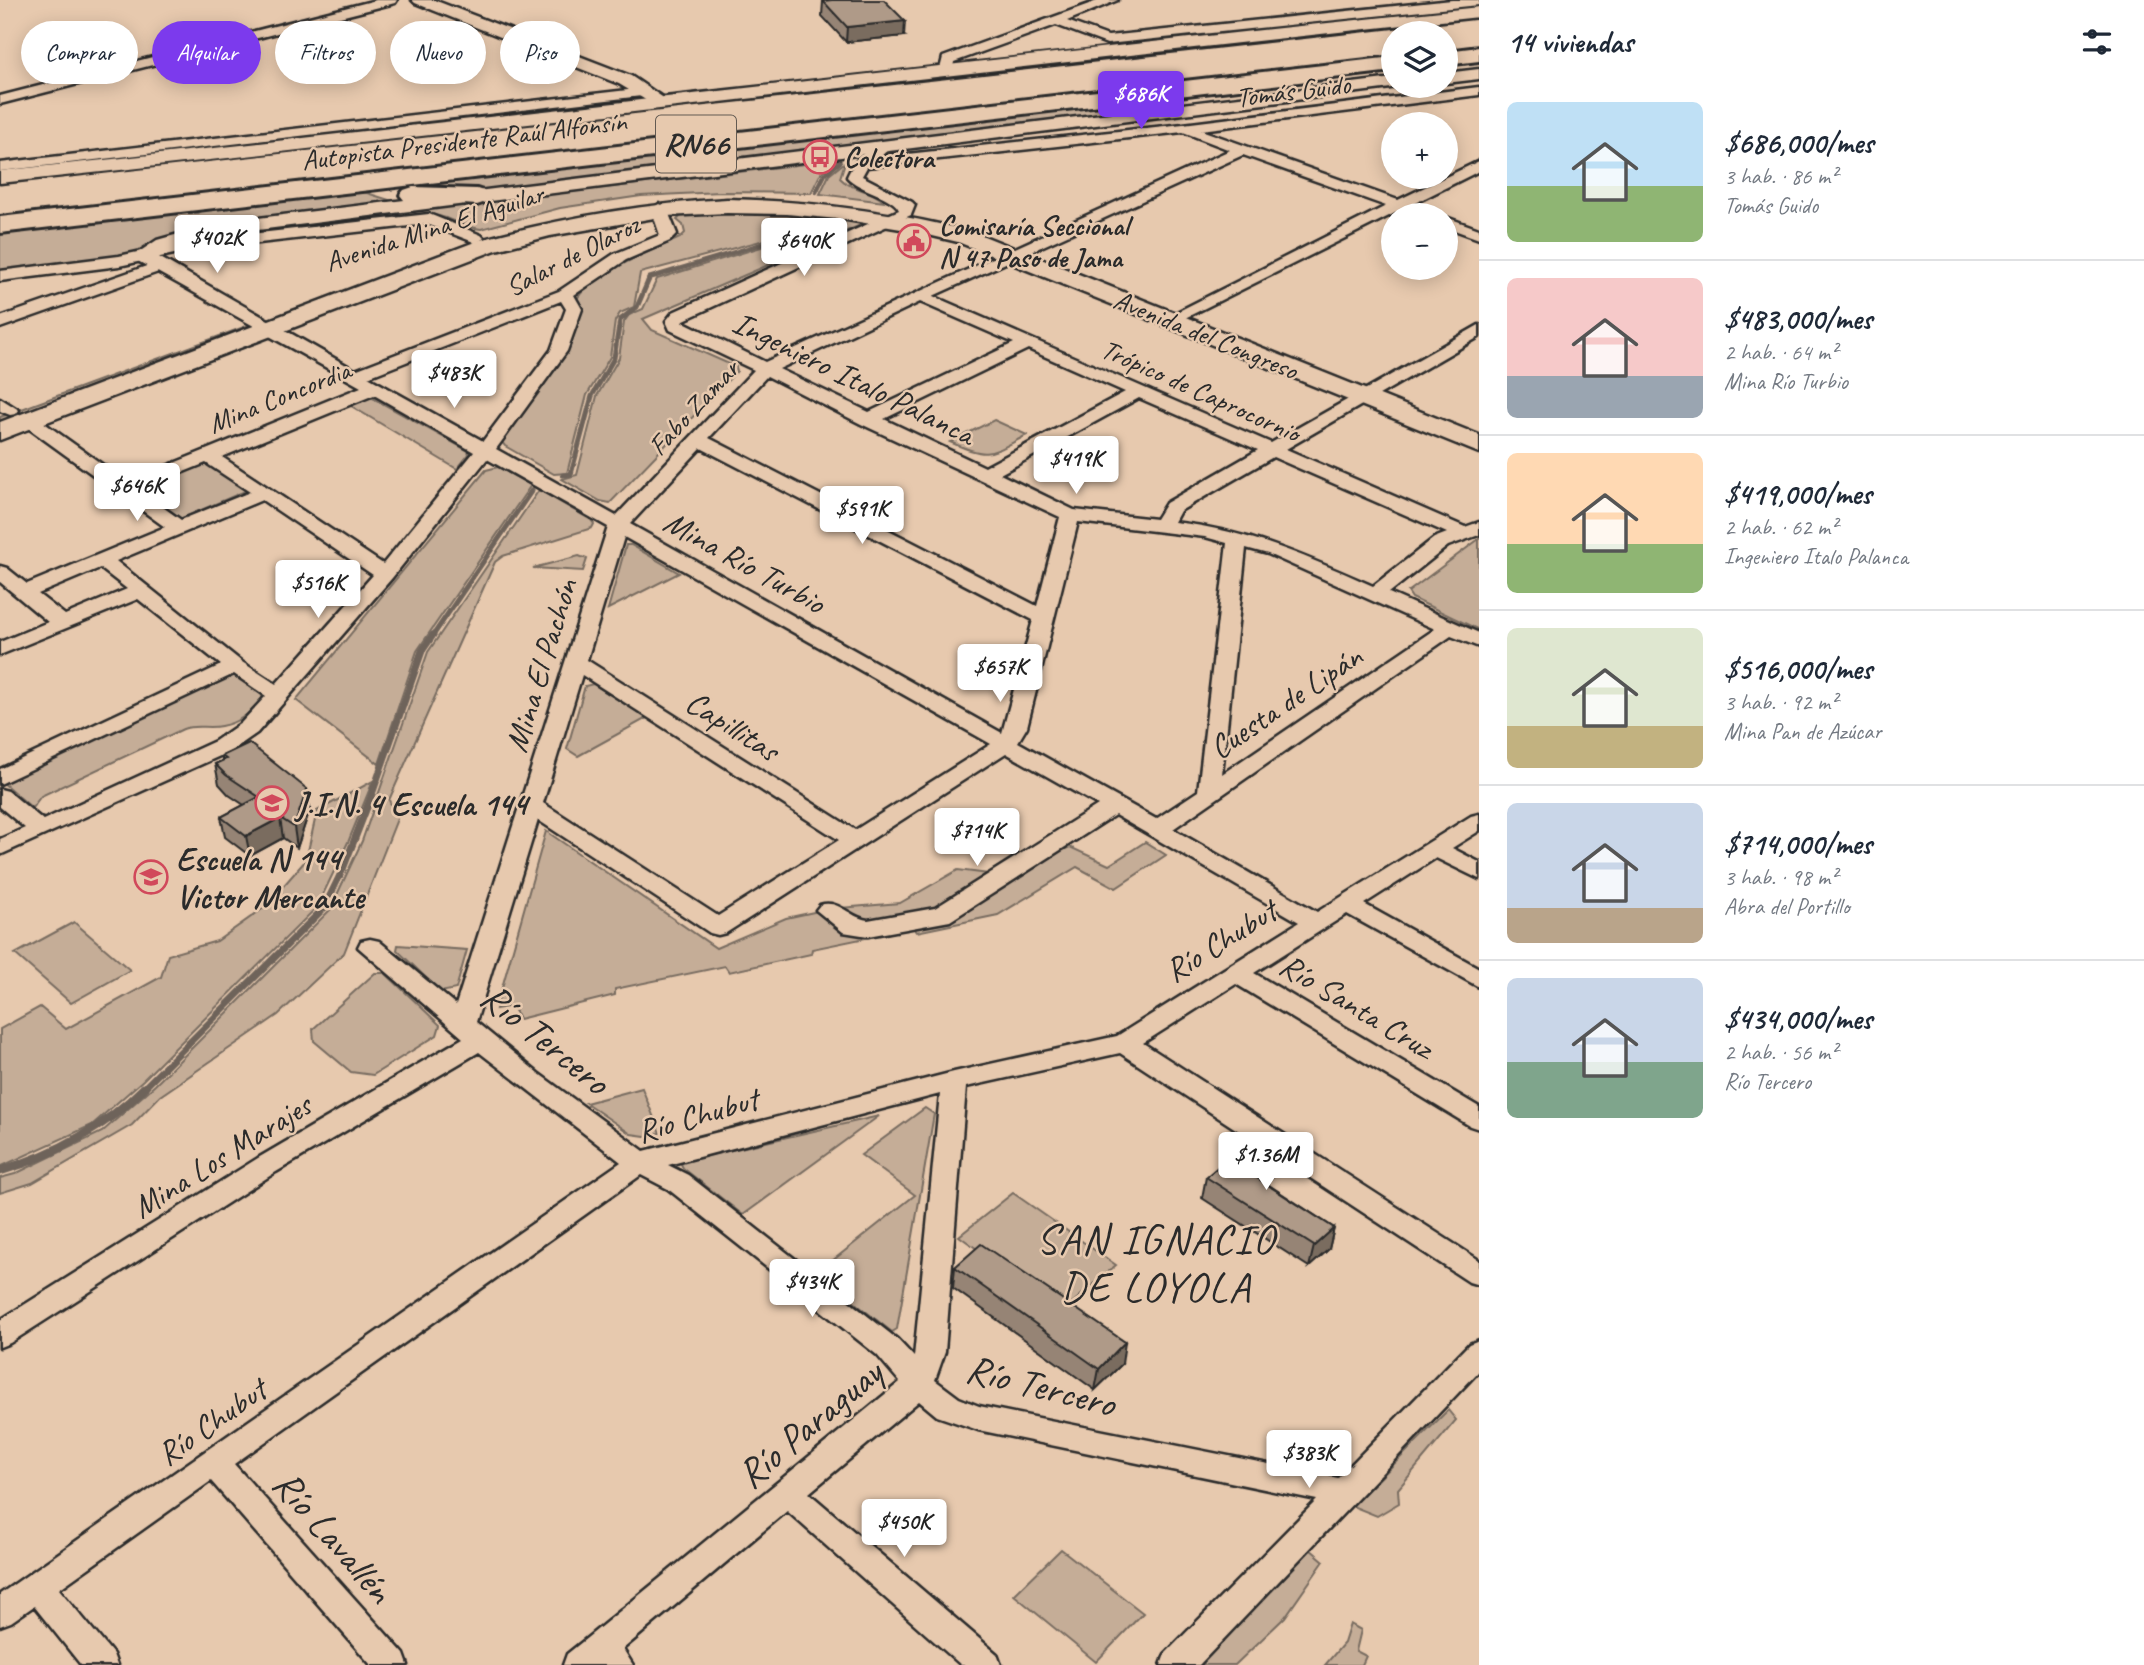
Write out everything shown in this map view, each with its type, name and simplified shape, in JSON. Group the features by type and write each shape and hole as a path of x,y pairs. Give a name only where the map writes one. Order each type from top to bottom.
{"highway":[{"path":"1458,43 1479,40"},
{"name":"Autopista Presidente Raúl Alfonsín","path":"0,204 37,202 1080,81 1381,50"},
{"path":"1458,57 1479,54"},
{"name":"Autopista Presidente Raúl Alfonsín","path":"0,225 1381,65"},
{"path":"317,187 425,196 477,197"}],"main road":[{"path":"2,174 403,134 653,97 947,69 1479,12"},
{"name":"Avenida Mina El Aguilar","path":"262,325 476,239 581,211 680,199 803,199 898,215"},
{"name":"Avenida Mina El Aguilar","path":"8,416 499,242 582,220 659,209 773,206 898,215"},
{"name":"Avenida del Congreso","path":"898,215 961,225 1370,393 1479,445"},
{"name":"Avenida del Congreso","path":"1370,393 1479,430"}],"street":[{"path":"0,100 391,0"},
{"path":"420,0 625,80 653,97"},
{"path":"947,69 948,60 1112,0"},
{"path":"1054,20 1107,40 1479,1"},
{"path":"1318,4 1348,14"},
{"path":"1458,77 1479,74"},
{"path":"143,256 164,244 218,229 1381,84"},
{"name":"Tomás Guido","path":"863,163 1479,92"},
{"path":"1143,112 1390,203"},
{"path":"676,326 674,321 679,315 898,215 907,205 903,201 873,189 854,177 854,172 863,163 884,147"},
{"name":"Fabo Zamar","path":"618,526 764,369 1018,250 1242,150"},
{"path":"1404,203 1479,165"},
{"name":"Salar de Olaroz","path":"355,376 565,294 620,257 665,238 669,234 659,209"},
{"path":"1179,315 1381,214"},
{"path":"0,276 143,256 188,246 419,219 437,220 476,239"},
{"path":"1458,226 1479,234"},
{"name":"Mina Río Turbio","path":"143,256 1157,828 1315,922"},
{"path":"0,323 161,266"},
{"path":"0,848 223,746 249,728 385,574 486,449 559,351 574,309 565,294"},
{"name":"Trópico de Caprocornio","path":"920,296 1273,450 1470,530"},
{"name":"Ingeniero Italo Palanca","path":"676,326 867,420 1070,515 1163,524 1237,539 1275,550 1479,641"},
{"path":"1163,524 1173,507 1479,330"},
{"path":"867,420 1027,343"},
{"name":"Mina Concordia","path":"126,489 375,388"},
{"path":"985,475 1139,391"},
{"path":"8,416 126,489 179,528"},
{"path":"699,440 1042,617"},
{"path":"207,455 385,574"},
{"path":"25,592 265,492"},
{"path":"531,805 718,927 1006,744 1016,727 1070,515"},
{"name":"Mina El Pachón","path":"472,1031 531,805 618,526"},
{"path":"1376,594 1441,541 1470,530"},
{"path":"1209,791 1237,539"},
{"path":"101,559 235,666 279,696"},
{"path":"0,572 62,623"},
{"path":"0,649 140,591"},
{"name":"Cuesta de Lipán","path":"1157,828 1450,628"},
{"name":"Capillitas","path":"575,662 857,841"},
{"path":"0,777 235,666"},
{"path":"0,796 40,829"},
{"path":"828,910 851,926 867,928 942,915 1114,805"},
{"name":"Río Chubut","path":"0,1612 640,1163 954,1081 1124,1043 1479,821"},
{"path":"1435,848 1479,872"},
{"path":"1345,903 1479,979"},
{"name":"Río Tercero","path":"370,947 640,1163 678,1182 887,1347 919,1384 948,1408 978,1418 1344,1492"},
{"name":"Río Santa Cruz","path":"1235,972 1479,1119"},
{"name":"Mina Los Marajes","path":"0,1335 472,1031"},
{"path":"1124,1043 1479,1274"},
{"name":"Río Paraguay","path":"598,1659 788,1493 919,1384 930,1352 954,1081"},
{"path":"1177,1665 1479,1352"},
{"name":"Río Lavallén","path":"213,1462 392,1665"},
{"path":"788,1493 985,1665"},
{"path":"37,1586 101,1665"}],"shaded area":[{"path":"1116,98 1125,110 866,145 478,191 420,190 411,187 411,183"},
{"path":"839,160 821,173 811,193 720,192 641,196 560,208 481,229 438,216 420,214 181,241 198,236"},
{"path":"845,162 840,178 884,202 820,194 829,175"},
{"path":"331,193 367,193 392,201 208,223 130,254 0,271 0,233 185,212 197,214 206,208"},
{"path":"766,213 807,216 806,224 791,233 640,273 634,307 620,313 615,321 610,357 587,395 567,473 554,474 505,446 500,440 570,345 580,309 576,301 583,291 622,264 680,238 685,233 683,225 677,220 682,215"},
{"path":"816,217 860,221 863,224 643,319 652,330 736,367 737,371 610,503 600,501 562,479 577,475 597,396 619,358 624,322 629,315 643,309 657,279 797,236 814,226"},
{"path":"249,325 253,327 0,424 0,417"},
{"path":"367,395 469,454 457,469 346,403"},
{"path":"994,420 1027,435 1005,447 982,453 950,442"},
{"path":"207,458 250,489 180,519 136,487"},
{"path":"498,467 531,485 417,651 379,764 296,700 486,470"},
{"path":"539,490 594,524 592,528 503,556 495,562 389,800 397,819 344,953 278,1015 160,1096 132,1125 32,1183 0,1193 0,1178 15,1174 102,1132 155,1085 330,910 362,841 428,652"},
{"path":"1479,539 1479,630 1412,598 1408,592"},
{"path":"626,545 631,545 679,573 608,609"},
{"path":"579,556 587,559 583,571 533,568"},
{"path":"233,673 262,695 262,699 244,716 227,725 183,729 41,796 32,808 1,781"},
{"path":"593,684 647,718 578,756 567,749 585,686"},
{"path":"373,781 317,907 143,1080 92,1125 0,1167 0,1029 40,1007 66,1029 161,977 168,955 217,941 265,907 306,860 317,811"},
{"path":"546,831 716,948 786,918 828,909 900,903 958,870 1004,876 1070,847 1109,865 1145,842 1166,855 1116,888 1077,867 998,915 917,932 914,928 812,949 811,954 729,972 725,966 615,989 615,995 519,1019 513,1006 496,1009"},
{"path":"74,922 130,970 71,1003 15,954"},
{"path":"398,945 467,950 456,989 441,992 397,950"},
{"path":"375,973 385,973 440,1025 437,1035 373,1075 351,1072 314,1041 313,1029"},
{"path":"642,1088 660,1133 645,1136 631,1134 586,1103"},
{"path":"925,1108 934,1114 897,1329 892,1332 817,1273 915,1195 861,1155"},
{"path":"879,1116 743,1215 681,1164 684,1161"},
{"path":"1013,1193 1116,1265 1063,1311 959,1236"},
{"path":"1448,1410 1456,1420 1398,1489 1399,1503 1377,1516 1352,1506"},
{"path":"1061,1549 1143,1613 1096,1662 1014,1595"},
{"path":"1310,1549 1324,1561 1285,1617 1235,1665 1194,1665"},
{"path":"1350,1624 1361,1630 1356,1651 1366,1656 1362,1665 1325,1665 1344,1643"}],"building":[{"path":"884,0 905,21 847,27 823,1"},
{"path":"249,743 307,789 294,827 280,818 246,836 221,817 259,797 226,775 215,764 226,759 222,756"},
{"path":"1252,1138 1278,1155 1254,1176 1334,1228 1314,1246 1206,1177"},
{"path":"981,1244 1125,1342 1099,1369 955,1267"}],"waterway":[{"path":"816,192 825,174 840,162"},
{"path":"648,281 649,278 798,233 808,225 811,218"},
{"path":"563,475 571,474 592,396 614,358 620,320 637,307 649,279"},
{"path":"432,637 532,490"},
{"path":"144,1088 324,908 343,869 371,797 422,651 433,635"},
{"path":"0,1171 40,1157 95,1128 144,1088"}],"place":[{"name":"Colectora","path":"820,157"},
{"name":"Comisaría Seccional N 47 Paso de Jama","path":"914,241"},
{"name":"J.I.N. 4 Escuela 144","path":"272,803"},
{"name":"Escuela N 144 Victor Mercante","path":"151,877"}],"district":[{"name":"SAN IGNACIO DE LOYOLA","path":"1156,1262"}]}
